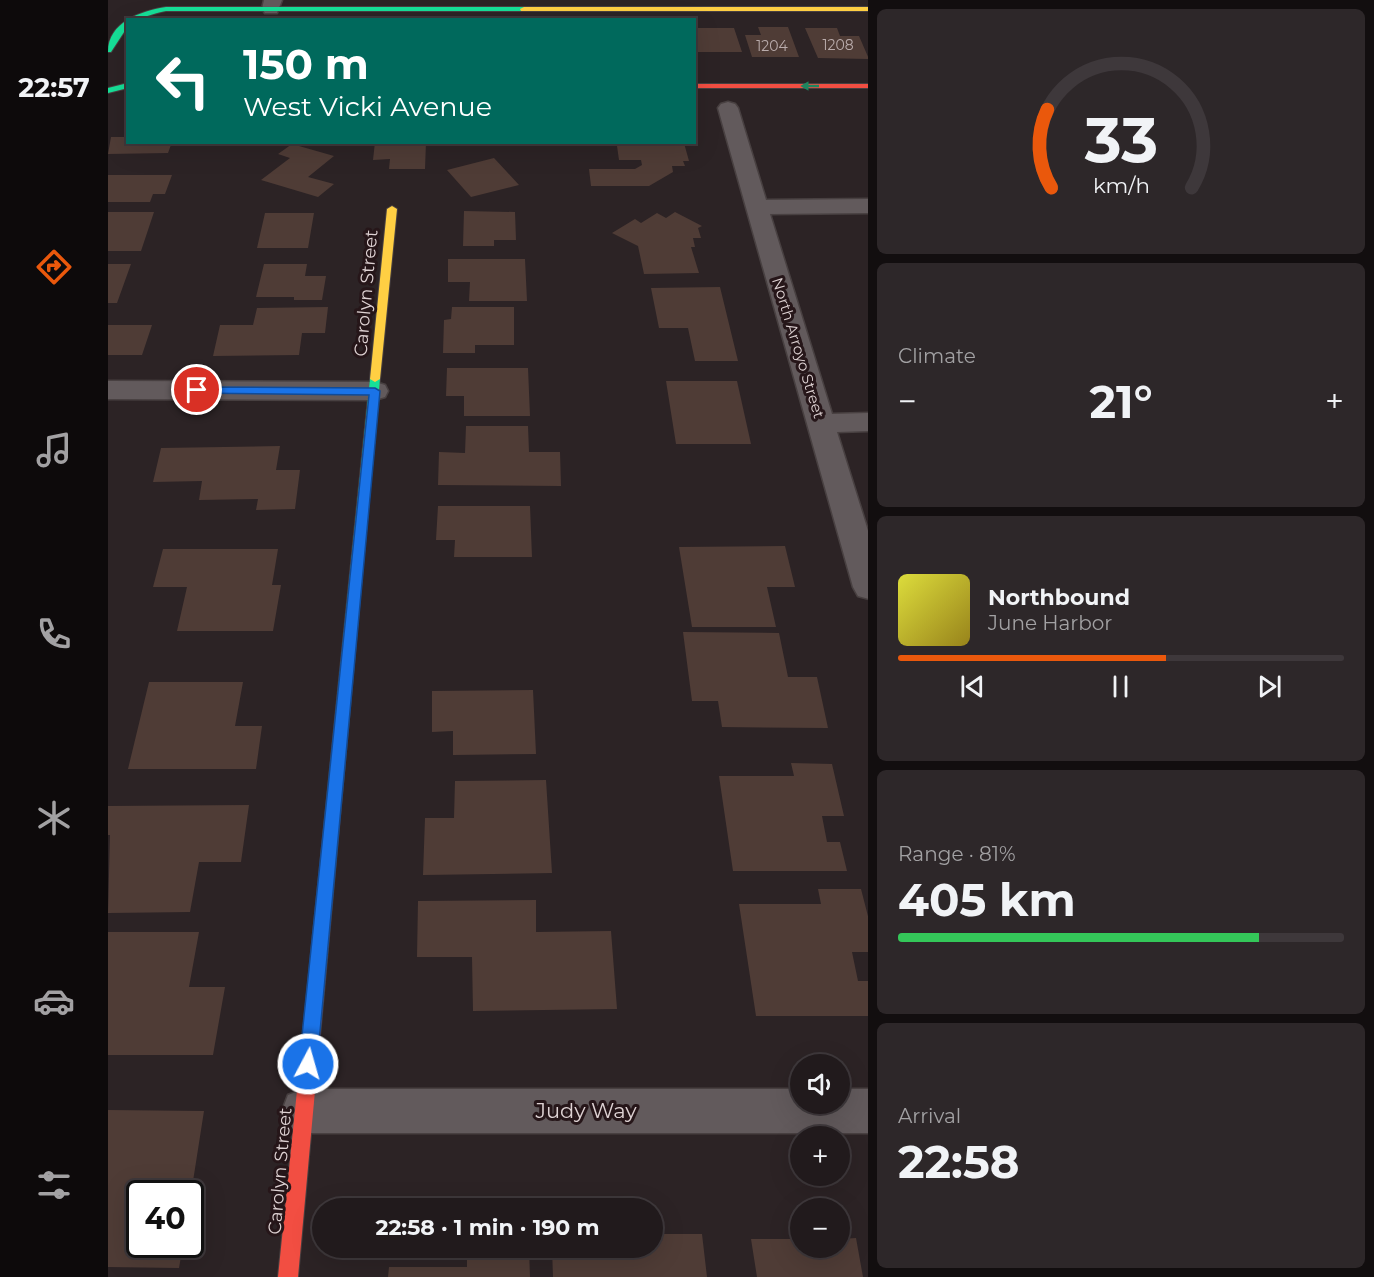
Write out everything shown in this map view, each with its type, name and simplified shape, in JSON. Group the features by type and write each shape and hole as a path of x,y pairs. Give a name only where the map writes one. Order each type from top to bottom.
{"street":[{"path":"129,18 149,10 272,5 633,5 868,9"},
{"path":"108,50 126,19"},
{"path":"108,91 126,86"},
{"path":"696,86 868,86"},
{"name":"North Arroyo Street","path":"728,108 868,587"},
{"path":"756,207 868,206"},
{"name":"Carolyn Street","path":"288,1277 392,209"},
{"path":"108,390 375,391"},
{"path":"821,423 868,422"},
{"name":"Judy Way","path":"304,1110 868,1111"}],"building":[{"path":"758,27 788,27 799,57 752,57 745,35 761,35"},
{"path":"696,28 734,28 742,52 696,52"},
{"path":"805,28 837,28 840,36 859,36 868,57 868,59 818,58"},
{"path":"111,137 126,137 126,144 171,144 168,153 108,154"},
{"path":"292,144 334,156 308,177 334,184 318,197 261,180 290,158 278,154"},
{"path":"375,144 426,144 425,169 389,169 390,159 373,160"},
{"path":"637,144 684,144 689,161 683,161 685,166 672,166 673,172 649,186 591,186 589,169 635,169 642,165 641,160 619,160 617,146 637,146"},
{"path":"494,158 519,185 471,197 447,170"},
{"path":"108,175 172,175 165,194 153,194 150,202 108,202"},
{"path":"464,211 515,212 516,240 494,240 494,246 463,246"},
{"path":"108,212 154,212 141,251 108,251"},
{"path":"675,212 702,226 698,228 701,238 693,238 695,247 691,247 699,273 644,274 638,246 612,233 635,219 641,223 657,213 666,218"},
{"path":"265,213 314,213 308,248 257,248"},
{"path":"448,259 525,259 527,301 469,301 470,282 448,282"},
{"path":"108,264 131,264 117,303 108,303"},
{"path":"264,264 307,264 305,276 326,276 322,300 256,297"},
{"path":"720,287 738,361 695,361 688,328 659,328 651,288"},
{"path":"328,307 325,333 302,333 299,355 213,356 220,325 253,325 257,308"},
{"path":"452,307 514,307 514,345 475,345 475,353 443,353 444,320 451,319"},
{"path":"108,325 152,325 142,355 108,355"},
{"path":"447,368 528,368 530,416 464,416 464,396 446,396"},
{"path":"666,381 737,381 751,444 676,444"},
{"path":"466,426 528,426 529,452 560,452 561,486 438,485 439,452 465,453"},
{"path":"280,446 276,470 300,470 295,509 256,510 258,499 199,500 202,481 153,482 161,448"},
{"path":"438,506 530,506 532,557 454,557 455,540 436,540"},
{"path":"785,546 795,587 767,587 776,627 692,627 679,547"},
{"path":"163,549 278,549 272,585 281,585 273,631 177,631 187,587 153,587"},
{"path":"683,632 779,633 788,677 817,677 828,728 722,727 718,701 692,701"},
{"path":"149,682 243,682 235,726 262,726 256,769 128,769"},
{"path":"533,690 536,754 453,755 453,731 432,732 432,691"},
{"path":"791,763 832,764 844,816 822,816 827,842 840,842 847,871 733,871 719,776 794,776"},
{"path":"546,780 552,873 423,875 425,818 454,818 455,781"},
{"path":"249,805 241,862 199,862 190,912 108,913 110,835 108,835 108,806"},
{"path":"818,889 861,889 868,916 868,952 852,952 858,981 868,981 868,1016 756,1016 739,904 821,904"},
{"path":"536,900 536,932 611,931 617,1009 473,1011 472,957 417,957 418,901"},
{"path":"108,932 199,932 189,987 225,987 213,1055 108,1055"},
{"path":"108,1110 204,1111 193,1180 126,1180 126,1258 181,1258 179,1268 108,1267"},
{"path":"663,1234 702,1234 707,1277 553,1277 552,1258 663,1258"},
{"path":"850,1238 856,1238 863,1277 757,1277 751,1239 790,1239 790,1258 850,1258"},
{"path":"467,1258 529,1258 530,1277 388,1277 389,1267 467,1267"}],"traffic: fast":[{"path":"134,18 166,9 524,9"},
{"path":"108,50 126,23"},
{"path":"108,91 126,86"},
{"path":"325,894 375,379"}],"traffic: slow":[{"path":"524,9 868,9"},
{"path":"375,379 392,209"}],"traffic: jam":[{"path":"696,86 868,86"},
{"path":"288,1277 325,894"}],"route":[{"path":"197,390 375,391 308,1064"}]}
